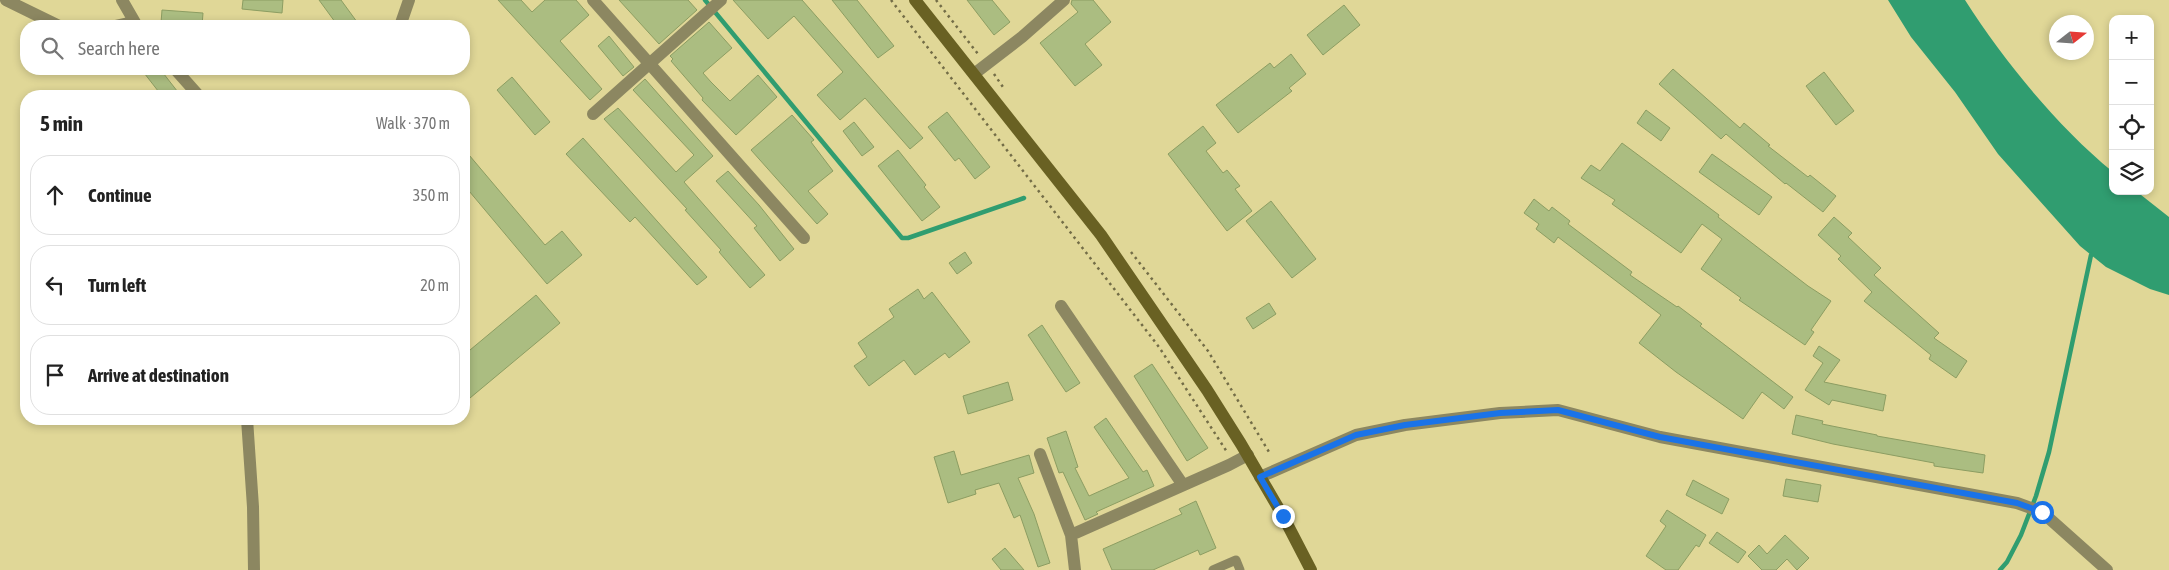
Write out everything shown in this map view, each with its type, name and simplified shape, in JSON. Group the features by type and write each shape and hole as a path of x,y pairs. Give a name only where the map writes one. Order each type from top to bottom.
{"main road":[{"path":"915,0 1101,235 1248,455 1311,570"}],"street":[{"path":"6,0 47,20"},
{"path":"122,0 133,20"},
{"path":"402,20 409,0"},
{"path":"593,0 804,238"},
{"path":"974,74 1022,37 1064,0"},
{"path":"593,114 716,2"},
{"path":"180,75 194,90"},
{"path":"1061,306 1183,485"},
{"path":"1260,477 1356,435 1405,425 1500,413 1558,410 1660,437 2017,503 2042,512 2107,570"},
{"path":"248,425 254,570"},
{"path":"1040,454 1071,535 1073,568"},
{"path":"1071,535 1248,455"}],"lane":[{"path":"1214,570 1236,560 1240,570"}],"path":[{"path":"891,0 1159,347 1229,455"}],"shaded area":[{"path":"1888,0 1965,0 2014,69 2033,92 2072,134 2109,169 2109,195 2141,195 2169,217 2169,295 2150,289 2106,267 2080,246 1998,154 1955,92 1911,37"}],"building":[{"path":"243,0 283,0 282,13 242,9"},
{"path":"319,0 341,0 356,20 334,20"},
{"path":"498,0 521,0 532,12 545,0 576,0 589,15 560,41 602,89 590,100"},
{"path":"619,0 688,0 697,10 659,44"},
{"path":"733,0 802,0 923,138 910,149 865,98 840,120 817,95 843,72 794,16 768,39"},
{"path":"832,0 857,0 894,46 878,58"},
{"path":"967,0 992,0 1010,22 994,35"},
{"path":"1072,0 1093,0 1111,22 1085,44 1102,65 1075,86 1040,43 1078,12 1071,4"},
{"path":"1344,5 1360,25 1323,55 1307,35"},
{"path":"162,10 203,13 202,20 161,20"},
{"path":"709,22 732,48 703,73 711,82 730,101 758,75 777,97 736,135 702,100 703,98 671,61 673,59 670,56"},
{"path":"609,36 634,67 623,76 598,46"},
{"path":"1291,54 1306,74 1289,88 1292,91 1238,133 1216,105 1270,63 1274,68"},
{"path":"1673,69 1740,128 1744,123 1770,145 1768,146 1808,177 1810,175 1836,196 1823,212 1785,184 1726,134 1721,139 1659,84"},
{"path":"1824,72 1854,111 1836,125 1806,86"},
{"path":"146,75 165,75 176,90 157,90"},
{"path":"512,77 550,122 535,135 497,90"},
{"path":"645,79 713,156 684,182 765,275 750,288 719,252 721,250 685,210 687,209 604,119 618,108 676,172 694,155 633,90"},
{"path":"1646,110 1670,128 1661,141 1637,123"},
{"path":"947,112 990,167 975,179 959,158 955,161 928,127"},
{"path":"792,115 814,140 811,142 833,171 808,191 828,214 817,224 751,150"},
{"path":"854,122 874,147 862,156 843,131"},
{"path":"1203,126 1216,143 1206,151 1223,173 1227,170 1240,186 1235,189 1252,211 1227,231 1168,154"},
{"path":"583,138 707,277 697,285 635,217 630,222 566,154"},
{"path":"1622,143 1719,215 1718,217 1808,286 1831,301 1811,330 1814,332 1805,345 1739,300 1741,298 1701,269 1722,239 1702,224 1681,253 1612,204 1615,200 1581,178 1591,165 1600,171"},
{"path":"898,150 926,185 924,187 940,207 922,221 878,166"},
{"path":"1712,154 1772,197 1759,215 1699,172"},
{"path":"470,156 545,245 562,231 582,255 547,284 470,192"},
{"path":"728,171 759,205 794,249 780,261 754,228 757,226 716,181"},
{"path":"1534,199 1549,211 1552,207 1570,221 1568,224 1632,272 1630,275 1678,306 1702,324 1700,326 1793,397 1784,409 1762,392 1743,419 1676,372 1639,343 1661,315 1558,237 1554,243 1536,229 1539,224 1524,213"},
{"path":"1271,201 1316,259 1292,278 1246,221"},
{"path":"1834,217 1852,233 1848,237 1881,268 1874,275 1939,333 1934,338 1967,361 1956,378 1929,359 1931,355 1864,301 1872,292 1838,259 1841,256 1818,235"},
{"path":"965,252 972,263 957,274 949,263"},
{"path":"918,289 924,299 932,292 970,342 949,358 945,353 915,375 904,360 869,386 854,366 867,357 858,343 894,317 889,309"},
{"path":"536,295 560,323 470,398 470,350"},
{"path":"1269,303 1276,314 1253,329 1246,318"},
{"path":"1042,325 1080,383 1066,392 1028,335"},
{"path":"1819,346 1840,360 1824,382 1886,395 1883,411 1832,400 1829,405 1805,390 1823,363 1813,356"},
{"path":"1152,364 1208,448 1187,461 1134,376"},
{"path":"1008,382 1013,400 968,414 963,396"},
{"path":"1796,415 1823,421 1822,424 1877,436 1985,455 1983,473 1934,466 1934,463 1833,444 1792,434"},
{"path":"1106,418 1143,472 1147,470 1154,486 1096,512 1098,514 1085,520 1063,472 1059,473 1047,438 1066,431 1078,467 1075,468 1089,496 1129,478 1094,427"},
{"path":"954,451 961,475 1029,455 1034,473 1018,478 1034,514 1050,563 1038,567 1020,515 1014,518 999,483 975,490 976,494 948,503 934,457"},
{"path":"1786,479 1821,485 1818,502 1783,496"},
{"path":"1693,480 1729,499 1722,514 1686,495"},
{"path":"1196,501 1216,548 1200,555 1198,550 1153,570 1112,570 1103,549 1182,514 1179,509"},
{"path":"1667,510 1706,535 1699,547 1696,545 1678,570 1666,570 1646,556 1666,526 1660,521"},
{"path":"1717,532 1746,552 1738,563 1709,543"},
{"path":"1785,535 1809,558 1797,570 1787,559 1776,570 1762,570 1748,556 1759,545 1767,554"},
{"path":"1005,548 1024,570 1001,570 992,559"}],"waterway":[{"path":"705,0 902,238 908,238 1024,198"},
{"path":"2000,570 2007,562 2021,535 2036,496 2049,452 2091,255"}],"route":[{"path":"1283,516 1260,477 1356,435 1405,425 1500,413 1558,410 1660,437 2017,503 2042,512"}]}
